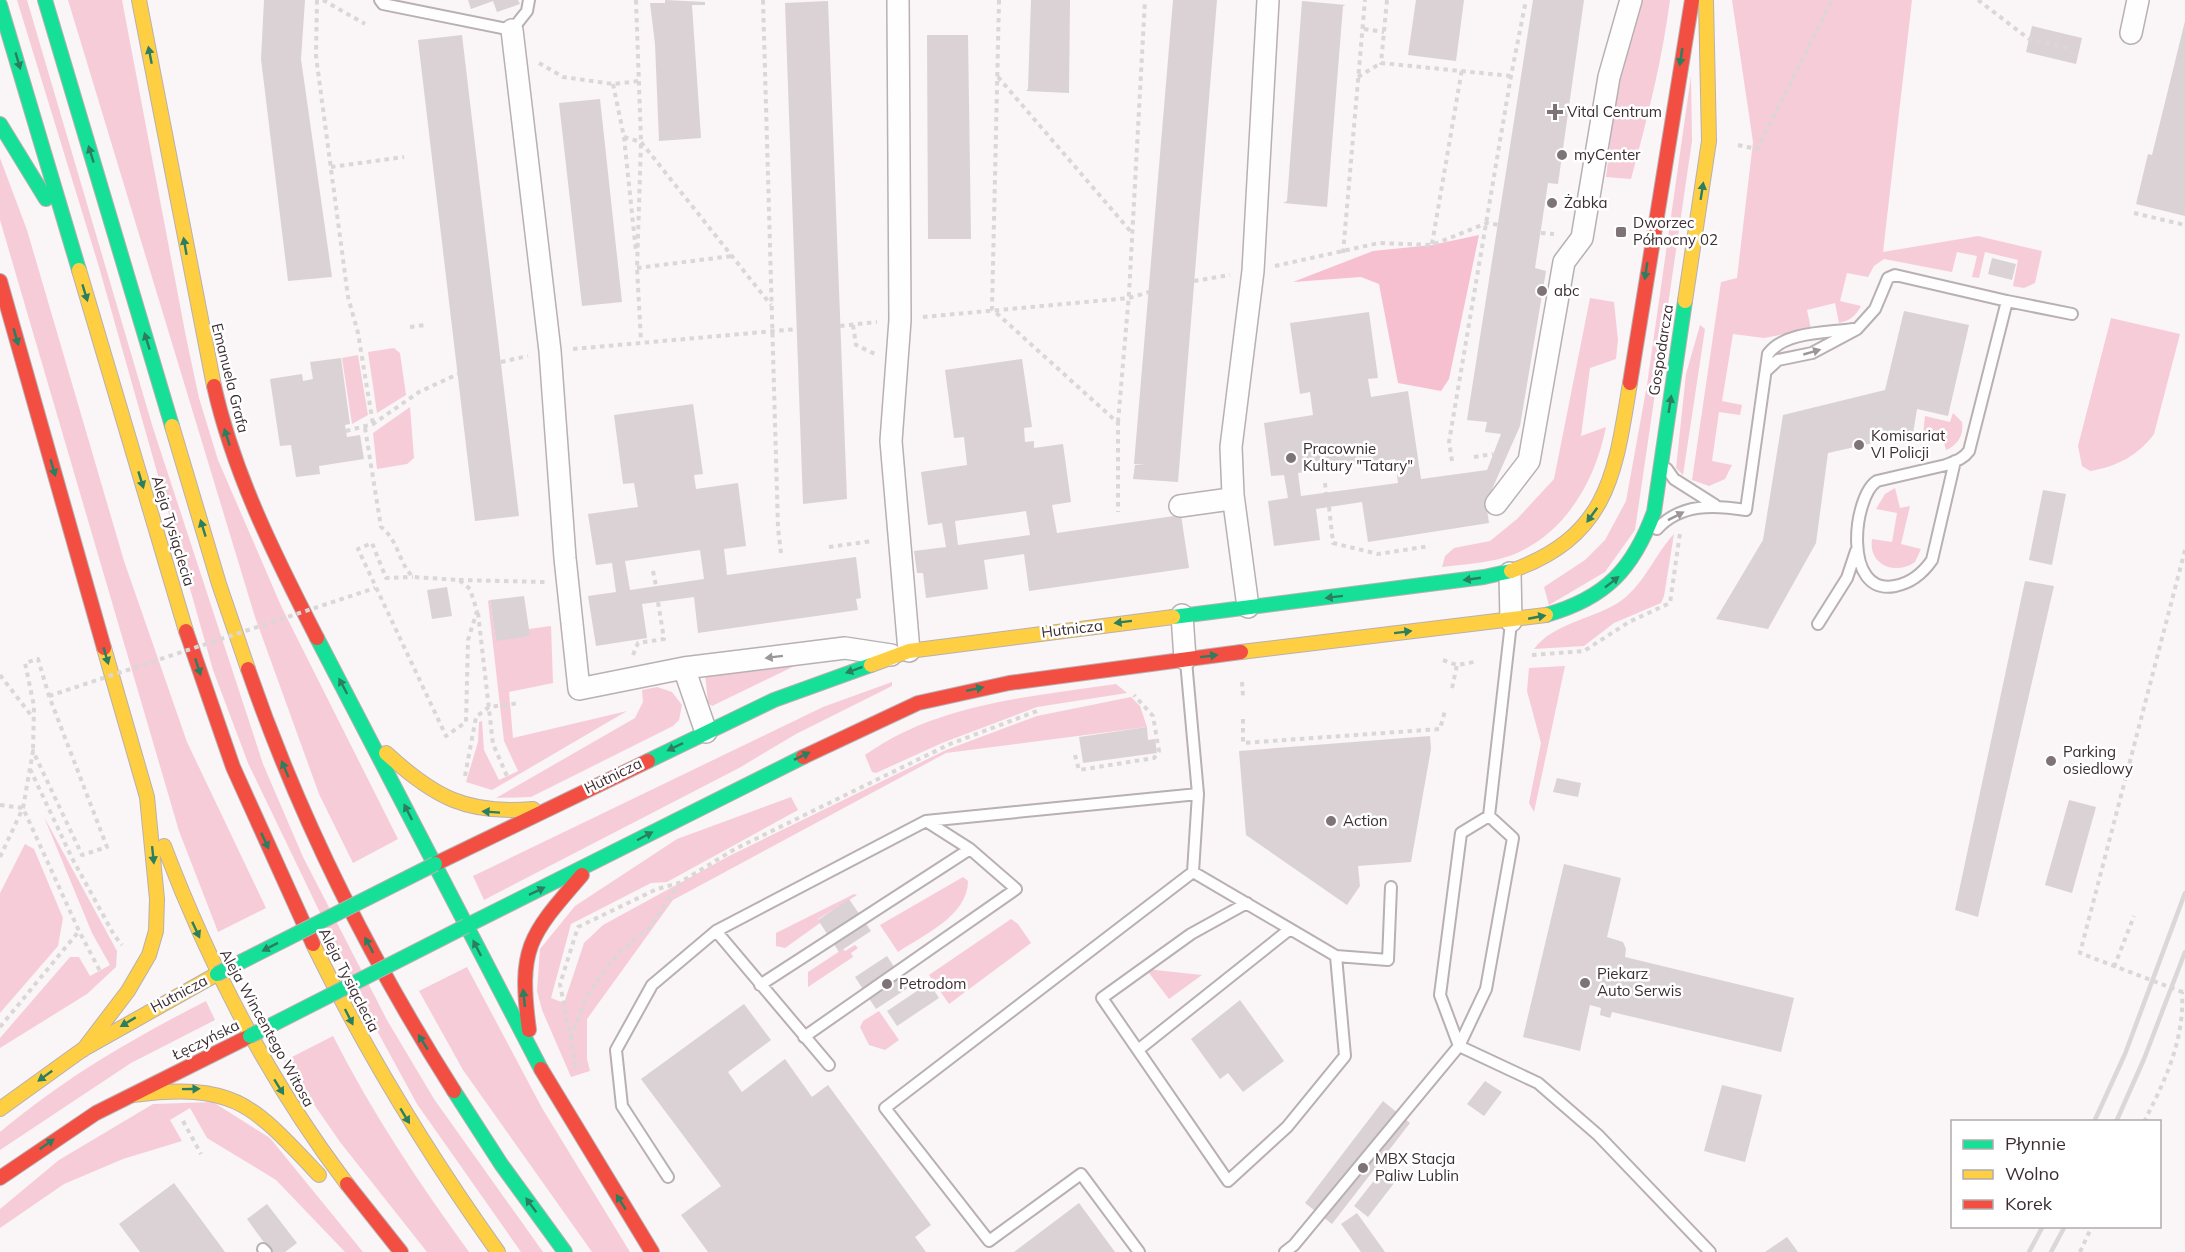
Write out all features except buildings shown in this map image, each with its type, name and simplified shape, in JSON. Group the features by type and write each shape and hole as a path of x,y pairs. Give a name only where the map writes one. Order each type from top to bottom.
{"street":[{"name":"Aleja Tysiąclecia","path":"45,0 249,674 274,744 320,848 406,1016 501,1164 565,1252"},
{"name":"Emanuela Grafa","path":"139,0 203,340 221,417 248,491 284,572 435,864"},
{"path":"513,39 550,351 568,583 579,689 684,668 845,648 902,653 891,441 900,320 898,0"},
{"path":"1248,607 1233,495 1231,447 1253,271 1268,0"},
{"path":"1496,504 1530,461 1564,262 1582,238 1609,77 1632,0"},
{"name":"Gospodarcza","path":"1510,573 1536,563 1560,549 1581,530 1598,508 1617,462 1692,0"},
{"name":"Gospodarcza","path":"1511,621 1562,611 1589,598 1616,580 1645,542 1654,512 1709,141 1706,0"},
{"path":"2131,33 2138,0"},
{"name":"Aleja Tysiąclecia","path":"0,5 212,711 241,788 322,964 365,1047 413,1130 498,1252"},
{"path":"0,124 69,237"},
{"path":"0,280 147,797 157,899 156,931 150,955 128,991 83,1050 0,1109"},
{"path":"1180,506 1223,500"},
{"path":"466,926 759,777 918,703 976,688 1185,659 1511,621 1510,573"},
{"name":"Hutnicza","path":"83,1050 143,1013 217,974 549,807 774,700 902,653 1510,573"},
{"path":"1182,615 1185,659"},
{"path":"684,668 706,732"},
{"path":"370,737 408,774 441,798 458,805 506,813 549,807"},
{"name":"Aleja Wincentego Witosa","path":"147,797 188,913 217,974 277,1085 307,1130 380,1228 401,1252"},
{"path":"533,1056 522,986 523,964 528,945 538,926 593,863"},
{"path":"435,864 533,1056 652,1252"},
{"name":"Łęczyńska","path":"0,1178 60,1135 133,1095 466,926"},
{"path":"133,1095 164,1090 203,1089 227,1095 246,1105 268,1122 333,1190 380,1228"}],"lane":[{"path":"380,0 383,4 513,39 527,11 529,0"},
{"path":"1766,371 1778,360 1812,353 1857,329 1875,309 1888,278 1895,275 2072,314"},
{"path":"1818,624 1847,578 1857,548 1864,498 1870,485 1877,481 1964,458 1969,451 2007,300"},
{"path":"1661,462 1674,479 1715,505 1746,510 1768,354 1779,344 1790,339 1857,329"},
{"path":"1857,548 1863,574 1880,586 1901,585 1924,571 1932,560 1955,461"},
{"path":"1645,542 1674,515 1715,505"},
{"path":"1489,816 1511,621"},
{"path":"1139,1252 1081,1174 989,1241 885,1108 1193,872 1198,794 1185,659"},
{"path":"668,1177 622,1106 616,1050 652,986 716,931 926,821 1198,794"},
{"path":"1285,1252 1294,1245 1459,1046 1486,988 1513,838 1489,816"},
{"path":"1489,816 1461,833 1440,995 1459,1046 1538,1083 1598,1135 1710,1252"},
{"path":"804,1037 1016,889 970,849 926,821"},
{"path":"760,985 970,849"},
{"path":"1193,872 1336,956 1388,960 1391,887"},
{"path":"1246,903 1191,934 1102,998 1228,1181 1287,1127 1345,1056 1336,956"},
{"path":"1138,1050 1290,929"},
{"path":"716,931 829,1065"}],"path":[{"path":"317,0 316,56 348,297 358,333 373,424"},
{"path":"323,0 365,24"},
{"path":"636,0 641,142 637,268"},
{"path":"764,0 778,528 781,553"},
{"path":"999,0 992,309 1118,423"},
{"path":"1118,512 1118,423 1129,298 1145,0"},
{"path":"1343,253 1365,0"},
{"path":"1382,63 1387,0"},
{"path":"1452,461 1449,442 1511,76 1527,0"},
{"path":"1738,145 1757,149 1832,0"},
{"path":"1978,0 2029,39 2071,49"},
{"path":"1363,29 1384,32"},
{"path":"513,39 563,77 613,84 639,81"},
{"path":"1358,77 1382,63 1462,69 1511,76"},
{"path":"1432,245 1462,69"},
{"path":"997,76 1132,233"},
{"path":"613,84 624,137 637,268 641,342"},
{"path":"624,137 641,142 772,306"},
{"path":"331,167 404,157"},
{"path":"2134,213 2185,225"},
{"path":"1194,281 1343,253 1379,243 1432,245 1487,223 1499,225"},
{"path":"637,268 732,256"},
{"path":"840,326 992,309 1129,298 1149,292"},
{"path":"410,327 425,325"},
{"path":"853,325 856,345 897,365"},
{"path":"501,362 550,351 797,329"},
{"path":"346,431 365,428 373,424 419,392 458,374"},
{"path":"365,428 381,527 392,535 405,569 413,577"},
{"path":"1474,457 1493,454"},
{"path":"1325,483 1326,493"},
{"path":"1329,507 1334,543 1378,555 1430,546"},
{"path":"829,547 872,541"},
{"path":"477,611 468,640 466,722 447,736 358,549 372,543 386,578 568,583"},
{"path":"2145,1120 2162,1087 2182,1032 2183,992 2080,953 2185,550"},
{"path":"653,571 656,586"},
{"path":"459,580 470,589 477,611 492,744 507,776"},
{"path":"49,696 375,588"},
{"path":"630,661 638,644 664,639 658,602"},
{"path":"0,857 23,808 33,751 35,720 25,663 38,659 49,696 106,847 82,855 33,751"},
{"path":"1452,688 1457,665"},
{"path":"0,675 35,720"},
{"path":"1242,680 1243,696"},
{"path":"1076,755 1078,770 1154,759 1159,751 1153,717 1145,704 1134,694"},
{"path":"464,779 476,717 489,707 520,703"},
{"path":"1243,718 1243,743 1440,729 1445,711"},
{"path":"560,984 578,927 657,889 679,883 735,849 950,744"},
{"path":"30,768 72,858 114,935 127,950"},
{"path":"0,805 23,808"},
{"path":"23,808 79,931 100,971"},
{"path":"571,1045 572,1032 585,1000 605,969 623,948 650,927 679,883"},
{"path":"2114,967 2134,916"},
{"path":"0,1027 79,931"},
{"path":"183,1122 201,1154"},
{"path":"2080,1252 2092,1228"}],"shaded area":[{"path":"17,0 27,0 153,428 263,764 303,857 387,1020 434,1099 543,1252 521,1252 417,1104 375,1027 248,763 213,670 99,267"},
{"path":"68,0 122,0 186,337 199,398 218,460 282,608 398,839 353,863 319,794 255,617"},
{"path":"1639,0 1670,0 1663,45 1631,179 1606,177 1616,94"},
{"path":"1732,0 1912,0 1883,252 1978,236 2042,251 2035,283 2024,288 2013,286 2018,260 1985,252 1979,278 1972,277 1977,256 1957,252 1952,272 1884,259 1874,266 1868,277 1847,273 1840,301 1861,306 1857,313 1849,319 1839,323 1835,303 1807,310 1811,329 1764,338 1733,334 1722,401 1742,405 1740,415 1719,412 1712,461 1732,465 1725,479 1709,486 1692,480 1721,282 1737,278 1753,142"},
{"path":"1691,76 1692,141 1635,530 1605,572 1549,605 1544,587 1585,560 1605,540 1626,501 1647,385"},
{"path":"0,158 27,230 124,561 187,742 266,908 218,932 179,831 0,220"},
{"path":"1479,235 1449,379 1441,391 1398,383 1379,284 1361,277 1293,282 1373,251 1432,245"},
{"path":"1590,298 1614,302 1618,340 1616,359 1590,368 1581,436 1606,427 1586,485 1564,518 1533,544 1515,554 1497,559 1442,567 1445,556 1454,548 1490,541 1517,519 1554,479"},
{"path":"2111,318 2180,334 2154,434 2126,459 2090,471 2082,466 2078,446"},
{"path":"1700,325 1705,329 1683,475 1676,468 1686,374"},
{"path":"394,348 400,353 406,395 377,413 368,352"},
{"path":"358,355 368,415 352,424 342,358"},
{"path":"410,407 414,458 407,464 377,469 373,433"},
{"path":"1953,413 1962,422 1962,431 1957,442 1946,450 1941,431 1923,435 1925,416 1950,422"},
{"path":"1895,488 1900,508 1910,506 1901,544 1921,549 1915,562 1900,568 1885,566 1874,556 1872,548 1872,539 1892,542 1897,513 1876,509 1885,494"},
{"path":"1674,534 1661,603 1614,623 1584,646 1534,649 1553,633 1622,600 1644,577"},
{"path":"490,600 496,640 529,636 529,629 551,626 553,683 509,692 513,738 627,711 492,790 466,782 478,742 479,722 482,721 484,750 499,780 518,771 504,741 488,601"},
{"path":"807,660 712,706 708,703 705,673"},
{"path":"1565,666 1534,812 1529,803 1541,743 1527,691 1529,668"},
{"path":"892,682 892,686 796,734 739,768 484,900 473,876 823,707"},
{"path":"1116,684 1127,693 1037,707 942,743 876,773 872,772 865,755 893,738 954,713 1018,698"},
{"path":"657,687 672,692 682,705 679,720 673,726 531,797 496,798 635,718 643,702 642,690"},
{"path":"1131,697 1140,706 1147,727 946,753 673,900 587,1019 587,1059 590,1071 571,1077 542,1010 537,991 540,949 575,906 677,839 791,797 798,810 667,882 651,883 571,924 551,998 564,1003 584,943 603,925 731,855 946,750 1037,716"},
{"path":"44,817 117,951 116,967 87,994 0,1048 0,1038 70,957 79,957 90,976 110,965 92,933"},
{"path":"25,844 34,849 63,918 58,946 0,1013 0,893"},
{"path":"963,877 968,881 961,904 942,923 898,952 880,925"},
{"path":"854,894 857,895 818,919 820,923 785,948 776,946 776,933"},
{"path":"1011,919 1018,924 1031,943 949,1004 929,975"},
{"path":"855,945 858,948 851,953 853,957 808,987 808,972 843,949 845,951"},
{"path":"467,967 542,1108 630,1252 592,1252 463,1070 419,991"},
{"path":"1146,969 1202,975 1169,999"},
{"path":"206,1001 215,1020 131,1063 0,1150 0,1132 49,1094 125,1045"},
{"path":"879,1011 899,1040 885,1050 869,1045 860,1027 863,1021"},
{"path":"333,1036 397,1147 469,1252 427,1252 340,1142 284,1061"},
{"path":"213,1102 270,1138 363,1252 345,1252 276,1180 207,1138 190,1108 170,1120 182,1141 123,1159 64,1184 0,1228 0,1209 59,1160 153,1104"}],"railway":[{"path":"2095,1120 2125,1054 2185,893"},
{"path":"2117,1120 2144,1059 2185,952"},
{"path":"2029,1252 2042,1228"},
{"path":"2051,1252 2064,1228"}],"traffic: fast":[{"path":"45,0 172,426"},
{"path":"0,5 79,270"},
{"path":"0,124 46,199"},
{"path":"1546,615 1585,600 1601,590 1626,565 1646,532 1654,512 1685,301"},
{"path":"1173,617 1484,577 1511,571"},
{"path":"317,638 541,1069"},
{"path":"648,761 774,700 871,665"},
{"path":"466,926 803,757"},
{"path":"217,974 435,864"},
{"path":"250,1036 466,926"},
{"path":"454,1091 501,1164 565,1252"}],"traffic: slow":[{"path":"139,0 214,386"},
{"path":"1685,301 1709,141 1706,0"},
{"path":"79,270 186,631"},
{"path":"1511,571 1544,557 1569,540 1588,520 1602,498 1619,446 1630,383"},
{"path":"172,426 219,584 248,669"},
{"path":"1241,652 1546,615"},
{"path":"871,665 909,651 1173,617"},
{"path":"83,1050 128,991 149,955 156,931 157,899 147,797 104,648"},
{"path":"386,753 420,781 453,800 489,809 533,809"},
{"path":"164,846 201,935 243,1021 318,1145 347,1184"},
{"path":"313,944 354,1024 399,1102 447,1178 498,1252"},
{"path":"0,1109 82,1050 217,974"},
{"path":"133,1095 196,1092 219,1096 239,1104 258,1115 319,1175"}],"traffic: jam":[{"path":"1630,383 1692,0"},
{"path":"0,281 104,648"},
{"path":"214,386 222,419 245,484 286,577 317,638"},
{"path":"186,631 233,767 313,944"},
{"path":"803,757 918,703 1009,683 1241,652"},
{"path":"248,669 313,833 365,938 454,1091"},
{"path":"435,864 648,761"},
{"path":"529,1030 525,979 532,944 550,913 582,875"},
{"path":"0,1178 96,1113 250,1036"},
{"path":"541,1069 652,1252"},
{"path":"347,1184 401,1252"}],"place":[{"name":"Vital Centrum","path":"1555,112"},
{"name":"myCenter","path":"1562,155"},
{"name":"Żabka","path":"1552,203"},
{"name":"Dworzec Północny 02","path":"1621,232"},
{"name":"abc","path":"1542,291"},
{"name":"Komisariat VI Policji","path":"1859,445"},
{"name":"Pracownie Kultury \"Tatary\"","path":"1291,458"},
{"name":"Parking osiedlowy","path":"2051,761"},
{"name":"Action","path":"1331,821"},
{"name":"Piekarz Auto Serwis","path":"1585,983"},
{"name":"Petrodom","path":"887,984"},
{"name":"MBX Stacja Paliw Lublin","path":"1363,1168"}]}
